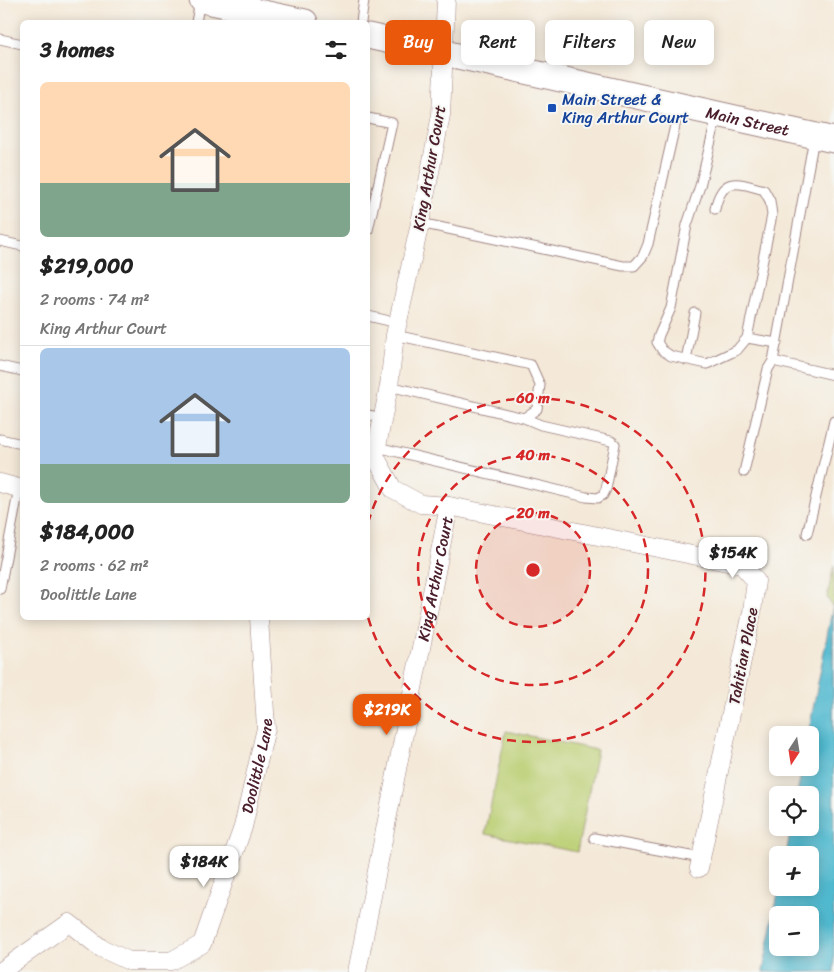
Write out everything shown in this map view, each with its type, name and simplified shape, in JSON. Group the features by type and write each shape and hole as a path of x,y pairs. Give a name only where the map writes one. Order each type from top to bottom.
{"main road":[{"path":"201,0 296,20"},
{"name":"Main Street","path":"370,36 385,40"},
{"name":"Main Street","path":"451,55 824,137"}],"street":[{"name":"King Arthur Court","path":"445,20 446,0"},
{"name":"King Arthur Court","path":"357,972 449,506 421,504 393,489 375,456 378,447 375,416 389,386 397,329 441,114 443,65"},
{"path":"0,483 20,489"},
{"name":"Tahitian Place","path":"449,506 742,564 756,581 752,612 700,863"},
{"name":"Doolittle Lane","path":"0,972 69,923 101,948 129,960 171,961 202,944 243,827 266,728 259,620"}],"lane":[{"path":"196,20 201,0"},
{"path":"361,20 364,0"},
{"path":"0,39 20,44"},
{"path":"420,222 623,266 634,266 643,256 648,244 680,105"},
{"path":"715,209 718,195 725,186 734,183 764,190 770,201 772,215 747,338 737,350 706,364 671,356 662,350 657,342 671,308 687,224 700,186 717,113"},
{"path":"370,118 392,123 370,221"},
{"path":"744,472 768,369 774,362 824,137"},
{"path":"0,241 20,246"},
{"path":"686,360 695,313"},
{"path":"370,317 397,329 531,365 540,385 537,409 524,418"},
{"path":"747,338 777,343"},
{"path":"774,362 834,375"},
{"path":"0,366 20,371"},
{"path":"378,447 586,497 598,498 603,495 606,489 615,444 611,441 541,425 524,418 389,386"},
{"path":"808,534 834,421"},
{"path":"0,439 20,444"},
{"path":"0,589 20,494"},
{"path":"594,838 700,863"}],"green space":[{"path":"834,565 834,605 833,608 827,597"},
{"path":"506,731 597,750 577,852 485,834"}],"water":[{"path":"833,605 834,972 763,972 769,940 769,956 819,956 819,906 776,906 777,896 819,896 819,846 788,846 790,836 819,836 819,786 799,786 801,776 819,776 819,726 810,726"}],"place":[{"name":"Main Street & King Arthur Court","path":"552,108"}]}
